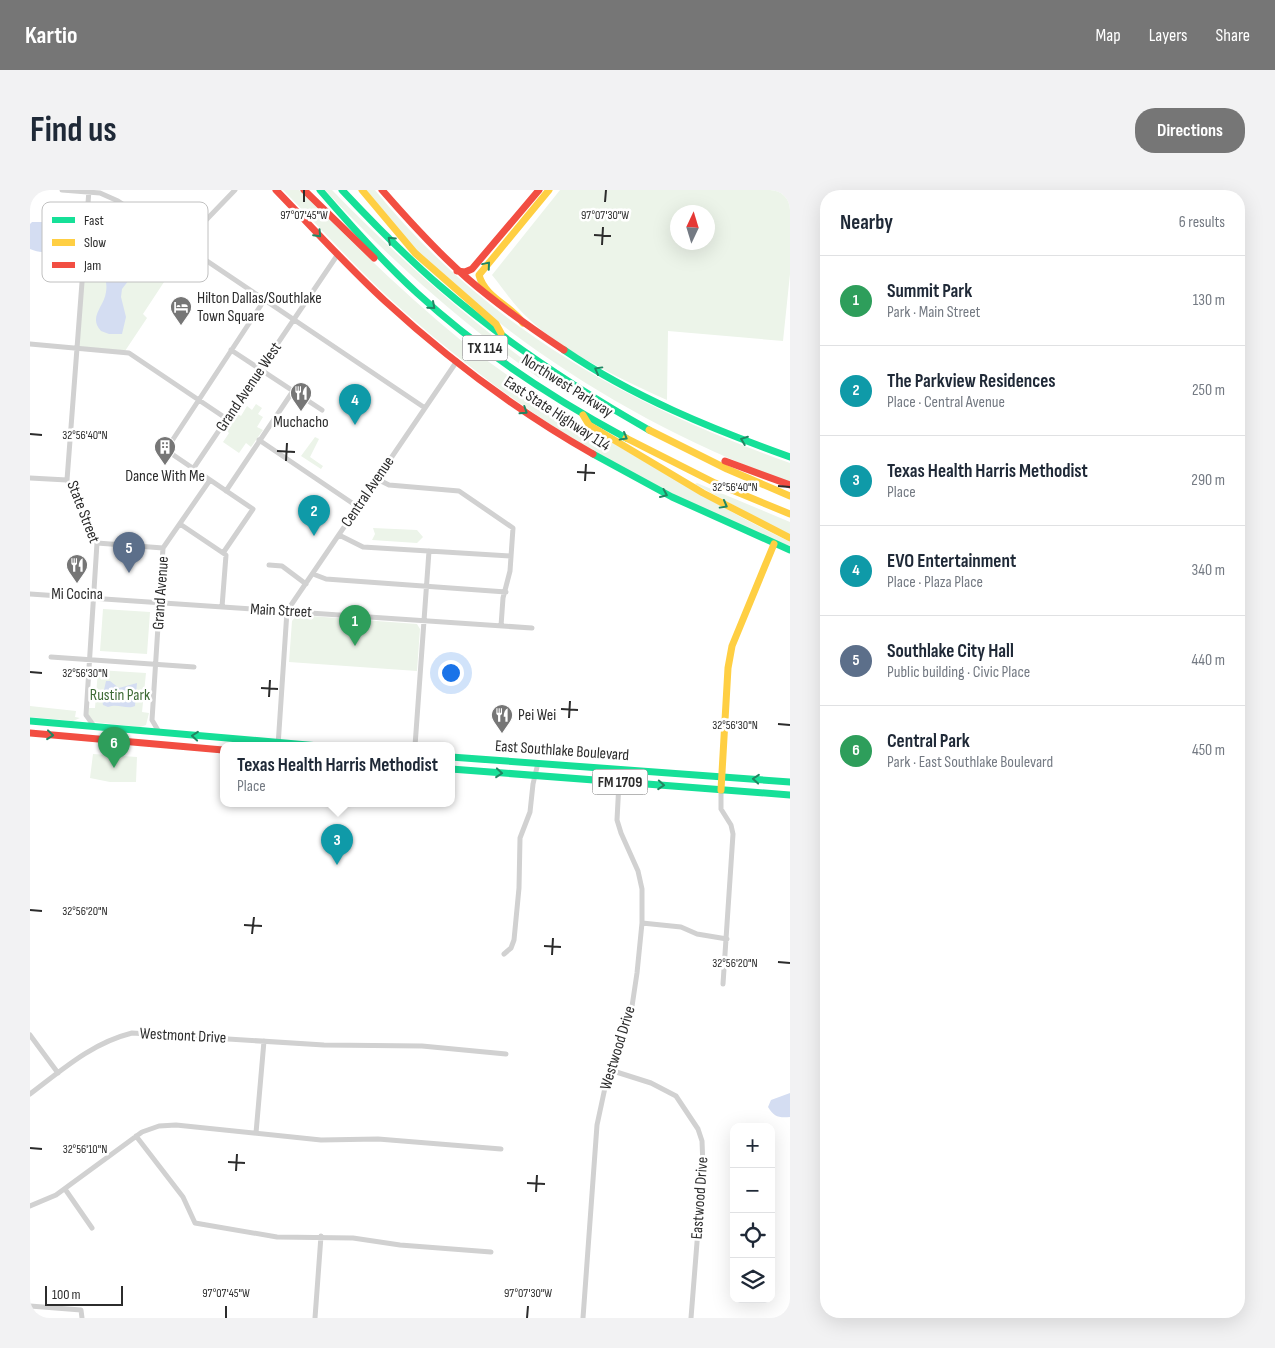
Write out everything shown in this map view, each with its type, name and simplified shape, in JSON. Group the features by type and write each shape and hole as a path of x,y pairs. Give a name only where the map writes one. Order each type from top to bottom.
{"main road":[{"name":"East State Highway 114","path":"276,190 400,314 516,406 640,482 790,550"},
{"path":"304,190 385,269 396,272"},
{"name":"Northwest Parkway","path":"320,190 396,272 432,306 523,376 640,446 707,480 790,514"},
{"name":"Northwest Parkway","path":"342,190 388,238 451,295 507,341 604,404 692,452 790,496"},
{"path":"362,190 415,253 496,324 507,341"},
{"path":"382,190 426,240 457,271 524,325 652,400 723,432 790,457"},
{"path":"457,271 465,272 472,268 539,190"},
{"path":"524,325 519,315 483,286 479,281 479,275 549,190"},
{"path":"582,413 589,425 711,498 790,538"},
{"path":"692,452 706,452 773,481 790,485"},
{"path":"721,790 728,668 732,646 774,544"},
{"path":"30,722 257,742"},
{"path":"30,733 220,750"},
{"name":"East Southlake Boulevard","path":"455,757 790,782"},
{"name":"East Southlake Boulevard","path":"455,769 790,795"}],"street":[{"path":"62,190 89,191 110,196 119,202"},
{"path":"208,218 235,190"},
{"name":"Grand Avenue West","path":"194,469 338,254"},
{"path":"208,261 425,408"},
{"name":"State Street","path":"82,282 67,480 97,543 86,715"},
{"path":"224,553 252,509 166,450 199,400 201,393 265,299"},
{"path":"30,344 129,353 227,419"},
{"path":"231,350 322,410"},
{"name":"Central Avenue","path":"287,611 457,361"},
{"path":"226,491 293,391"},
{"path":"260,440 358,507"},
{"path":"30,478 67,480"},
{"path":"377,478 389,485 454,490 463,494 513,528 501,626"},
{"name":"Grand Avenue","path":"152,720 163,548 210,480"},
{"path":"180,524 226,555 222,607"},
{"path":"339,535 362,547 511,556"},
{"path":"97,543 163,548"},
{"path":"415,742 429,551"},
{"path":"269,566 282,566 306,584"},
{"path":"312,574 326,579 506,592"},
{"name":"Main Street","path":"30,594 532,628"},
{"path":"278,742 287,611"},
{"path":"51,657 194,667"},
{"path":"72,725 86,715 94,727"},
{"path":"141,731 152,720 160,733"},
{"path":"504,954 511,948 514,940 519,888 520,838 530,812 534,776 538,763"},
{"name":"Westwood Drive","path":"583,1318 597,1125 610,1070 631,1013 638,973 642,924 642,889 640,879 617,820 619,782"},
{"path":"721,790 721,809 731,826 733,834 723,984"},
{"path":"642,924 681,927 697,934 727,939"},
{"name":"Westmont Drive","path":"30,1094 101,1043 132,1033 264,1041 422,1046 506,1054"},
{"path":"30,1034 58,1073"},
{"path":"256,1133 264,1041"},
{"name":"Eastwood Drive","path":"610,1070 651,1083 676,1096 698,1130 702,1141 703,1167 691,1318"},
{"path":"30,1206 65,1189 136,1136 150,1128 176,1126 320,1140 378,1139 501,1149"},
{"path":"136,1136 183,1197 195,1223 276,1236 321,1236 374,1240 400,1246 491,1252"},
{"path":"65,1189 92,1228"},
{"path":"315,1318 321,1236"},
{"path":"30,1306 81,1310 82,1318"}],"green space":[{"path":"283,190 299,190 420,306 507,375 599,435 717,504 790,542 790,546 681,500 578,442 528,409 433,337 389,298"},
{"path":"325,190 332,190 382,239 459,309 542,373 539,378 482,335 427,289 375,241"},
{"path":"366,190 375,190 418,239 464,282 512,321 563,356 616,387 672,415 790,463 790,483 691,441 596,389 551,360 507,329 425,259"},
{"path":"560,190 790,190 790,274 783,341 668,331 667,400 628,382 568,349 533,323 518,308 492,275"},
{"path":"82,282 164,282 143,314 147,318 125,351 77,348"},
{"path":"256,404 262,408 258,414 263,417 257,427 263,430 251,447 246,443 239,453 223,442 229,433 224,428 235,412 241,416 247,406 252,410"},
{"path":"315,437 319,439 310,457 323,466 321,469 301,456"},
{"path":"697,483 790,522 790,536 695,484"},
{"path":"373,528 417,530 423,537 417,543 372,540 375,534"},
{"name":"Rustin Park","path":"103,609 150,612 147,654 100,651"},
{"path":"297,615 417,624 420,629 417,671 289,662 292,621"},
{"name":"Rustin Park","path":"98,670 146,673 142,712 149,713 146,725 140,727 94,722 88,715 89,708 95,708"},
{"path":"30,706 76,711 75,717 80,718 73,721 30,717"},
{"path":"93,754 137,757 136,782 110,782 90,778"}],"water":[{"path":"32,222 42,222 42,252 30,249 30,224"},
{"path":"106,282 127,282 122,289 121,297 126,317 122,334 109,334 101,331 97,326 96,316 105,297"},
{"path":"106,681 110,681 119,688 137,683 135,706 108,707 103,705 102,699"},
{"path":"790,1093 790,1117 780,1117 772,1113 768,1107 771,1100"}],"traffic: fast":[{"path":"320,190 391,268 465,334 544,390 626,438"},
{"path":"342,190 414,263 489,326 594,398 649,430"},
{"path":"564,350 617,383 674,411 790,457"},
{"path":"593,454 672,497 790,550"},
{"path":"30,721 273,742"},
{"path":"455,757 790,782"},
{"path":"455,769 790,795"}],"traffic: slow":[{"path":"362,190 415,253 496,324 501,333"},
{"path":"523,323 512,311 492,296 482,283 479,275 549,190"},
{"path":"583,415 589,425 703,493 790,538"},
{"path":"649,430 727,469 790,496"},
{"path":"626,438 715,483 790,514"},
{"path":"721,790 728,668 732,646 774,544"}],"traffic: jam":[{"path":"276,190 343,260 409,323 459,364 511,402 538,421 593,454"},
{"path":"304,190 374,258"},
{"path":"382,190 445,258 468,279 515,316 564,350"},
{"path":"457,271 465,272 472,269 539,190"},
{"path":"725,461 790,485"},
{"path":"30,733 220,750"}],"place":[{"name":"Hilton Dallas/Southlake Town Square","path":"181,326"},
{"name":"Muchacho","path":"301,412"},
{"name":"EVO Entertainment","path":"355,425"},
{"name":"Dance With Me","path":"165,466"},
{"name":"The Parkview Residences","path":"314,536"},
{"name":"Southlake City Hall","path":"129,573"},
{"name":"Mi Cocina","path":"77,584"},
{"name":"Summit Park","path":"355,646"},
{"name":"Pei Wei","path":"502,734"},
{"name":"Central Park","path":"114,768"},
{"name":"Texas Health Harris Methodist","path":"337,865"}]}
